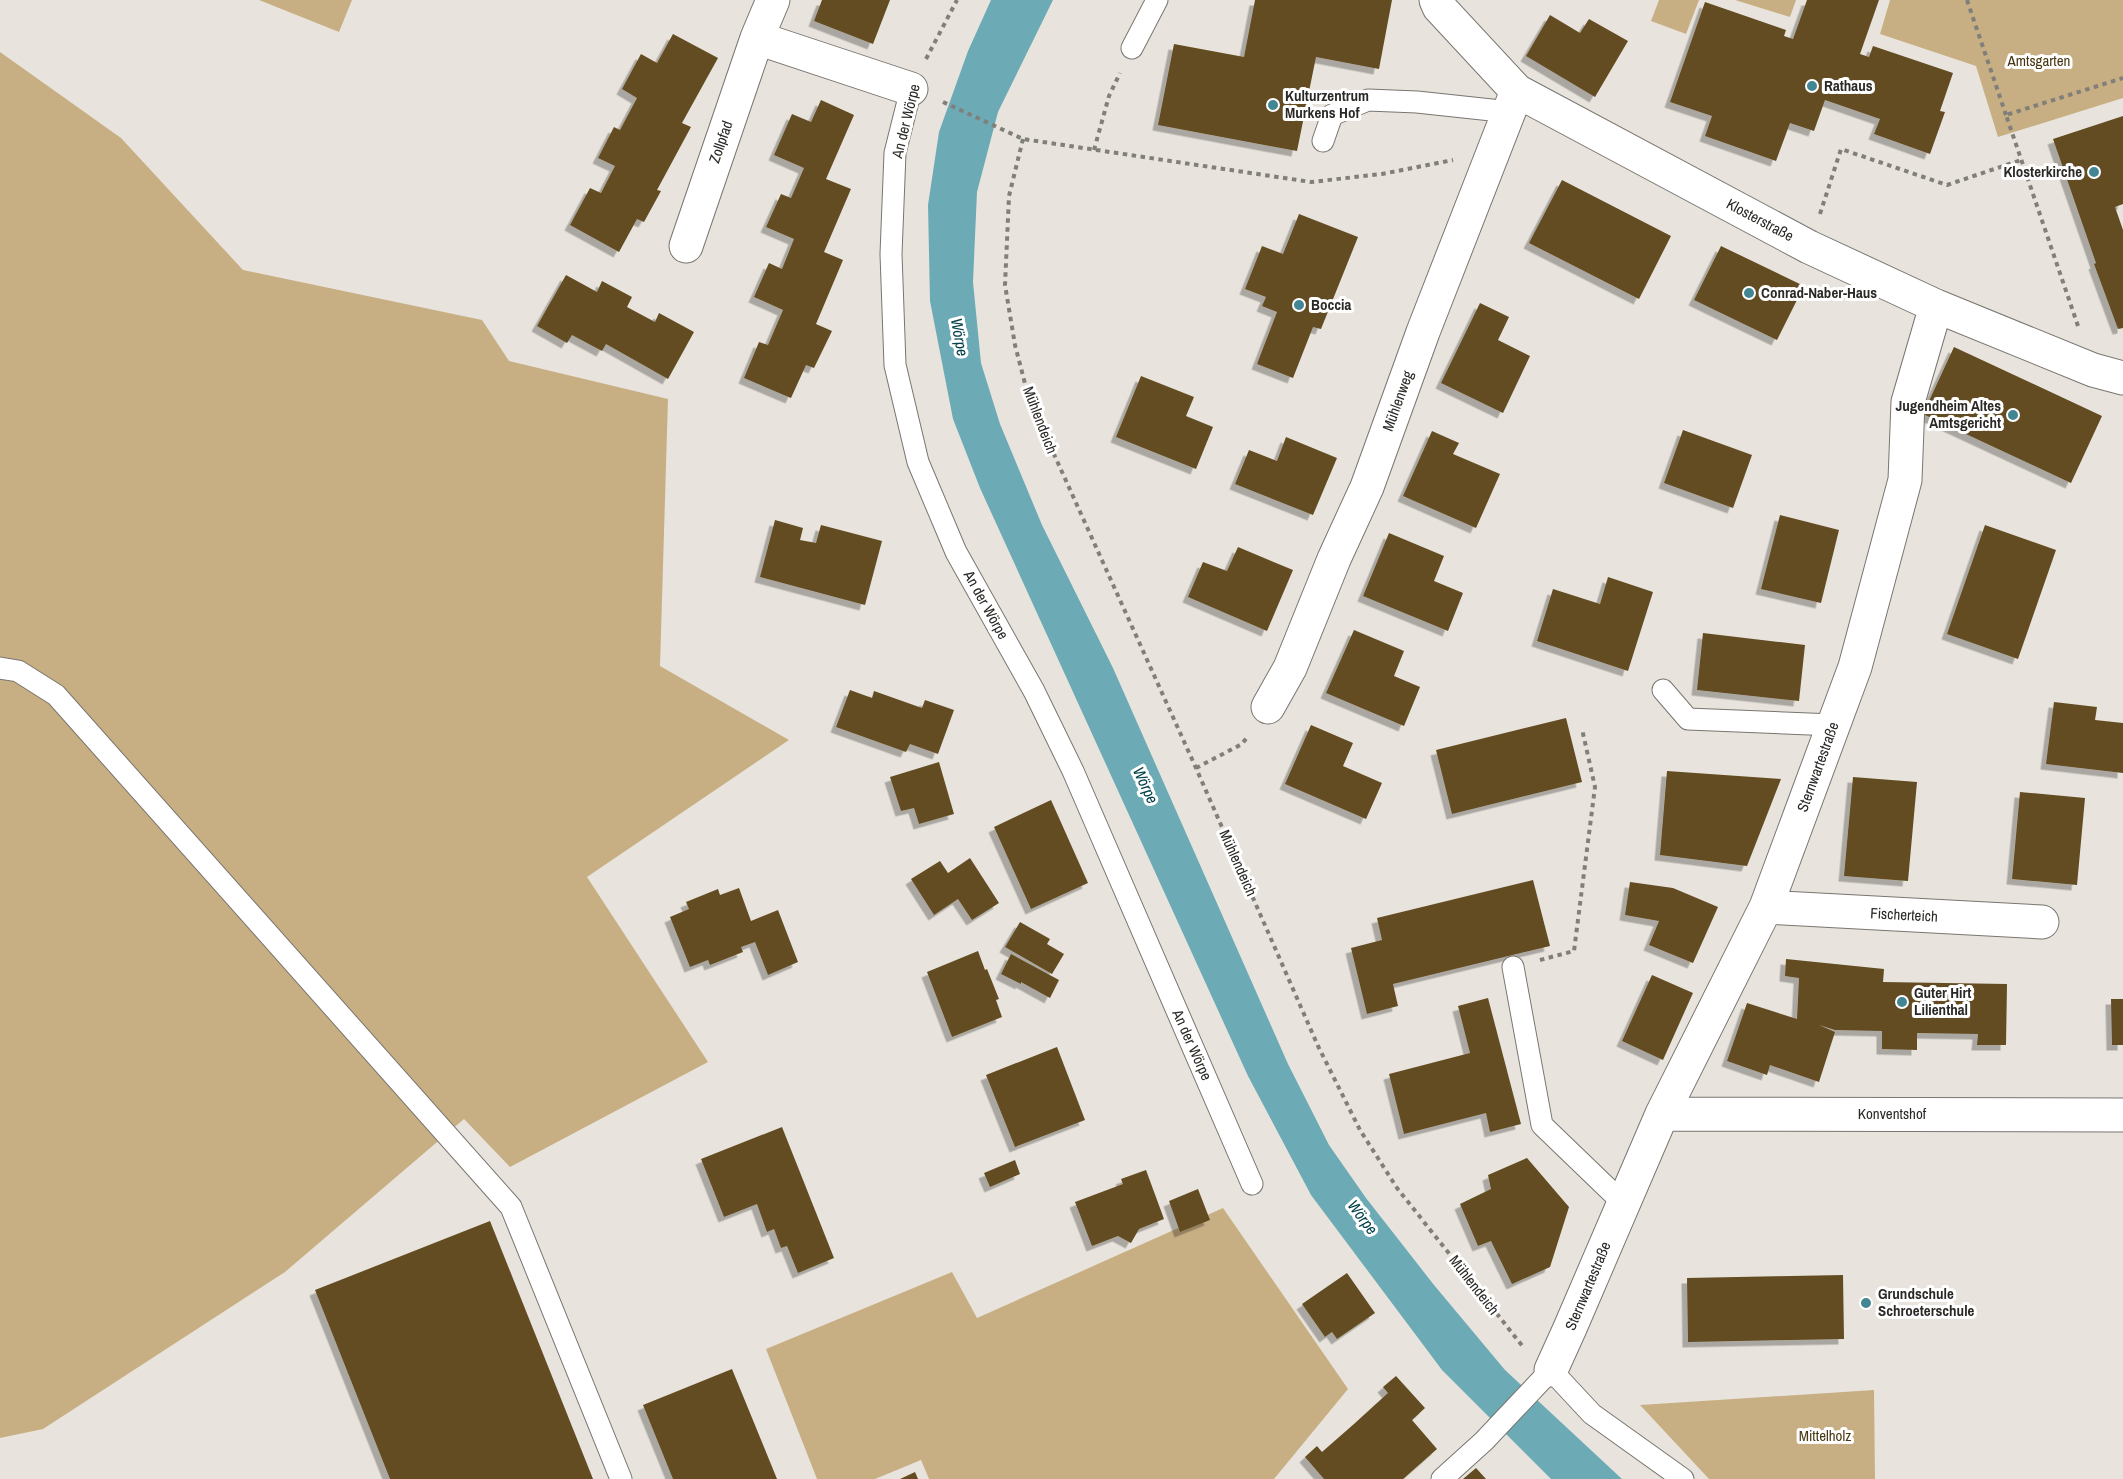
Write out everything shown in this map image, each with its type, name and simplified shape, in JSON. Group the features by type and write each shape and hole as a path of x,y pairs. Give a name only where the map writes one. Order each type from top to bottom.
{"street":[{"name":"Zollpfad","path":"686,246 757,38 773,0"},
{"name":"Klosterstraße","path":"1436,0 1439,7 1514,101 1809,247 1936,306 2108,374"},
{"path":"757,38 911,89"},
{"name":"Mühlenweg","path":"1268,707 1290,668 1367,487 1423,332 1514,101"},
{"name":"Sternwartestraße","path":"1544,1377 1570,1329 1662,1114 1766,907 1834,725 1855,667 1905,480 1908,402 1936,306"},
{"name":"Fischerteich","path":"1766,907 2042,922"},
{"name":"Konventshof","path":"1662,1114 2123,1115"}],"lane":[{"path":"1132,48 1157,0"},
{"name":"An der Wörpe","path":"911,89 896,153 891,254 895,365 918,462 956,552 1034,691 1073,771 1252,1184"},
{"path":"1323,141 1332,116 1368,100 1514,101"},
{"path":"0,668 18,671 56,695 511,1207 621,1479"},
{"path":"1663,690 1688,719 1834,725"},
{"path":"1513,967 1542,1125 1623,1203"},
{"path":"1442,1479 1492,1432 1544,1377 1683,1479"}],"path":[{"name":"An der Wörpe","path":"911,89 957,0"},
{"path":"1967,0 2021,160 2108,374"},
{"path":"1094,150 1109,96 1132,48"},
{"path":"2007,115 2123,78"},
{"path":"941,101 1023,139 1311,182 1382,174 1495,152"},
{"name":"Mühlendeich","path":"1023,139 1009,196 1005,285 1015,345 1029,399 1196,768 1318,1046 1360,1130 1397,1188 1544,1377"},
{"path":"1809,247 1841,149 1947,186 2021,160"},
{"path":"1196,768 1242,744 1268,707"},
{"path":"1513,967 1574,951 1595,787 1582,729"}],"green space":[{"path":"259,0 352,0 339,32"},
{"path":"1659,0 1699,0 1686,34 1651,21"},
{"path":"1735,0 1796,0 1790,17"},
{"name":"Amtsgarten","path":"1890,0 2123,0 2123,98 1998,137 1976,66 1880,34"},
{"path":"0,52 121,138 243,270 482,320 509,361 668,399 660,666 789,740 587,877 708,1062 510,1167 464,1119 285,1272 43,1429 0,1438"},
{"path":"1223,1208 1348,1389 1274,1479 929,1479 921,1460 875,1479 817,1479 766,1349 952,1272 977,1318"},
{"name":"Mittelholz","path":"1874,1390 1875,1479 1709,1479 1640,1405"}],"water":[{"name":"Wörpe","path":"991,0 1053,0 998,112 977,192 973,282 981,363 1000,424 1042,525 1113,668 1288,1064 1329,1145 1366,1198 1434,1285 1505,1370 1622,1479 1551,1479 1442,1370 1311,1195 1248,1076 980,488 953,419 930,301 928,205 939,132 968,51"}],"building":[{"path":"822,0 890,0 873,44 814,21"},
{"path":"1255,0 1392,0 1379,69 1316,57 1297,151 1158,125 1174,44 1244,57"},
{"name":"Rathaus","path":"1807,0 1879,0 1860,54 1869,57 1873,46 1953,73 1940,111 1945,112 1930,154 1874,134 1880,119 1825,100 1814,131 1790,123 1776,161 1705,136 1712,116 1670,102 1705,2 1786,30 1784,36 1793,39"},
{"path":"1550,15 1580,33 1589,19 1628,41 1595,97 1526,56"},
{"path":"673,34 718,58 682,123 691,127 657,190 661,191 644,222 637,219 619,252 570,225 590,188 601,193 615,166 598,158 614,127 620,130 637,98 622,89 641,54 657,63"},
{"path":"821,100 854,115 826,179 851,189 824,252 843,260 816,324 832,331 814,368 806,365 791,398 744,378 759,342 768,345 783,310 754,297 769,263 782,269 794,239 766,227 781,194 791,198 804,168 774,155 792,114 811,122"},
{"name":"Klosterkirche","path":"2123,116 2123,204 2115,207 2123,230 2123,328 2118,329 2053,139"},
{"path":"1562,180 1671,236 1639,299 1529,243"},
{"path":"1299,214 1358,237 1321,329 1313,327 1293,378 1257,364 1277,312 1262,306 1266,297 1245,289 1262,246 1283,254"},
{"name":"Conrad-Naber-Haus","path":"1721,246 1804,286 1777,340 1694,300"},
{"path":"566,275 597,292 602,281 632,297 627,307 655,322 659,313 694,332 668,379 606,344 602,351 572,335 567,343 537,326"},
{"path":"1480,303 1509,317 1498,340 1530,356 1503,413 1441,383"},
{"name":"Jugendheim Altes Amtsgericht","path":"1954,347 2102,416 2071,483 1923,414"},
{"path":"1141,376 1194,397 1186,416 1213,427 1196,469 1116,437"},
{"path":"1683,430 1752,455 1733,508 1664,483"},
{"path":"1432,431 1459,443 1453,454 1500,474 1476,528 1403,496"},
{"path":"1286,437 1337,458 1313,515 1235,484 1249,450 1277,461"},
{"path":"1780,515 1839,530 1821,603 1761,589"},
{"path":"775,520 803,528 800,540 816,543 821,525 882,541 865,605 760,577"},
{"path":"1985,525 2056,550 2018,659 1947,634"},
{"path":"1389,533 1444,556 1434,581 1463,593 1448,631 1363,596"},
{"path":"1238,547 1293,570 1267,631 1188,597 1203,562 1227,571"},
{"path":"1608,577 1653,592 1628,671 1537,641 1553,589 1600,604"},
{"path":"1354,630 1404,651 1394,676 1420,687 1404,726 1326,693"},
{"path":"1703,633 1805,645 1799,701 1697,690"},
{"path":"850,690 872,698 874,691 922,708 925,700 954,710 938,754 910,744 906,752 836,727"},
{"path":"2054,702 2097,707 2095,720 2123,723 2123,773 2046,764"},
{"path":"1566,718 1582,782 1452,814 1436,750"},
{"path":"1311,725 1353,743 1343,766 1382,783 1366,819 1285,784"},
{"path":"939,762 954,814 919,824 914,808 901,811 890,777"},
{"path":"1667,771 1781,779 1747,866 1660,855"},
{"path":"1853,777 1917,782 1908,881 1844,876"},
{"path":"2020,792 2085,798 2077,885 2012,879"},
{"path":"1051,800 1088,883 1031,909 994,827"},
{"path":"970,858 999,903 972,920 958,899 934,915 911,879 940,861 948,873"},
{"path":"1533,880 1550,946 1393,984 1398,1006 1367,1014 1351,948 1382,940 1377,918"},
{"path":"1630,882 1673,888 1718,907 1693,963 1649,945 1659,921 1625,915"},
{"path":"739,888 751,921 778,910 798,962 768,975 755,942 741,947 743,952 710,965 708,960 690,967 670,917 689,909 686,902 718,889 720,895"},
{"path":"1020,922 1050,939 1047,944 1064,954 1052,974 1005,947"},
{"path":"978,951 999,999 996,1000 1002,1017 952,1037 927,972"},
{"path":"1011,954 1059,980 1050,998 1001,974"},
{"name":"Guter Hirt Lilienthal","path":"1786,959 1884,969 1883,982 2007,984 2006,1045 1977,1045 1978,1034 1917,1033 1917,1050 1882,1049 1882,1031 1835,1030 1819,1025 1835,1032 1819,1082 1770,1065 1767,1075 1727,1061 1747,1003 1797,1019 1799,978 1785,976"},
{"path":"1652,975 1693,993 1663,1060 1622,1041"},
{"path":"1488,998 1521,1124 1490,1132 1486,1113 1404,1134 1389,1074 1470,1053 1458,1006"},
{"path":"2111,999 2123,999 2123,1045 2112,1045"},
{"path":"1057,1047 1085,1120 1015,1147 986,1075"},
{"path":"782,1127 834,1258 798,1273 787,1246 781,1248 774,1229 767,1232 757,1204 724,1217 701,1159"},
{"path":"1527,1158 1569,1207 1550,1267 1512,1284 1491,1241 1478,1246 1460,1204 1491,1189 1488,1175"},
{"path":"1015,1160 1020,1174 990,1187 984,1173"},
{"path":"1146,1170 1164,1219 1139,1229 1131,1243 1118,1236 1092,1246 1075,1202 1123,1184 1121,1179"},
{"path":"1198,1189 1210,1220 1180,1232 1169,1201"},
{"path":"490,1221 593,1479 390,1479 315,1290"},
{"path":"1347,1273 1375,1313 1337,1339 1332,1332 1325,1337 1302,1304"},
{"path":"1843,1275 1844,1339 1688,1342 1687,1278"},
{"path":"732,1369 777,1479 673,1479 643,1405"},
{"path":"1396,1376 1425,1408 1412,1420 1437,1449 1403,1479 1324,1479 1305,1457 1317,1446 1322,1452 1354,1424 1388,1393 1383,1387"},
{"path":"1476,1468 1486,1479 1463,1479"},
{"path":"915,1472 918,1479 900,1479"}],"place":[{"name":"Rathaus","path":"1812,86"},
{"name":"Kulturzentrum Murkens Hof","path":"1273,105"},
{"name":"Klosterkirche","path":"2094,172"},
{"name":"Conrad-Naber-Haus","path":"1749,293"},
{"name":"Boccia","path":"1299,305"},
{"name":"Jugendheim Altes Amtsgericht","path":"2013,415"},
{"name":"Guter Hirt Lilienthal","path":"1902,1002"},
{"name":"Grundschule Schroeterschule","path":"1866,1303"}]}
